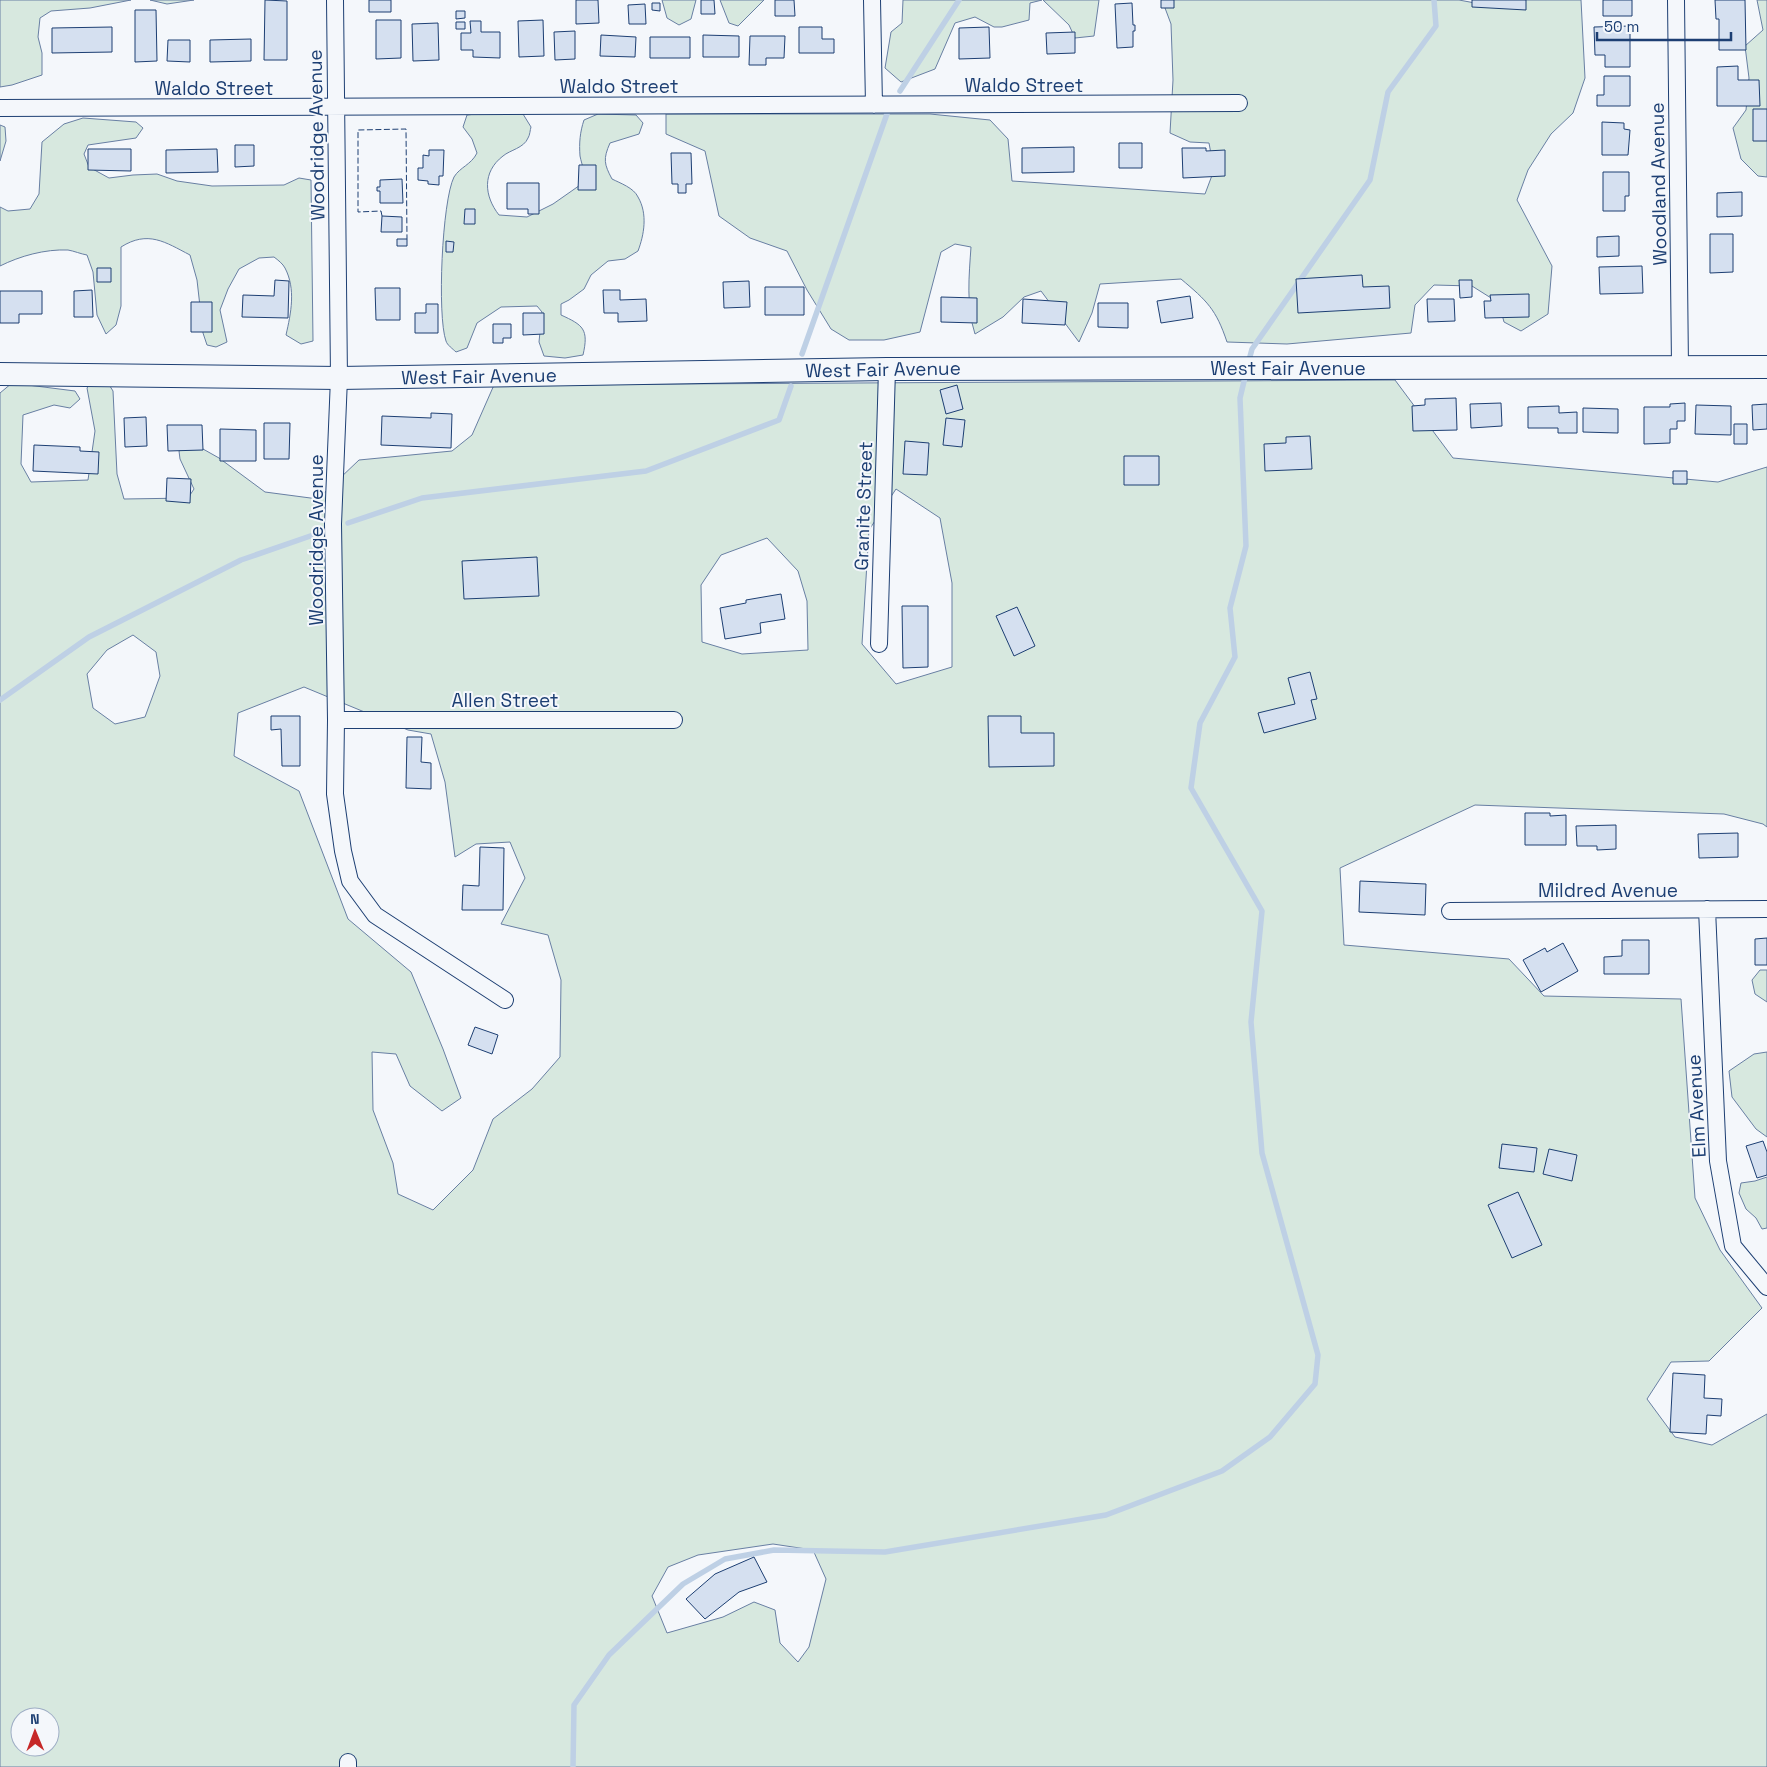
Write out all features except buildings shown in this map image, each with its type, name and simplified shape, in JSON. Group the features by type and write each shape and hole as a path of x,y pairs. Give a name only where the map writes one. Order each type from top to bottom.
{"street":[{"name":"Woodridge Avenue","path":"335,0 339,378 333,524 336,720 335,794 350,881 375,915 505,1000"},
{"path":"872,0 874,105"},
{"name":"Woodland Avenue","path":"1676,0 1680,367"},
{"name":"Waldo Street","path":"0,108 1239,103"},
{"name":"West Fair Avenue","path":"0,374 339,378 887,369 1767,367"},
{"name":"Granite Street","path":"879,644 887,369"},
{"name":"Allen Street","path":"336,720 674,720"},
{"name":"Elm Avenue","path":"1707,909 1718,1161 1733,1246 1767,1287"},
{"name":"Mildred Avenue","path":"1450,911 1767,909"}],"shaded area":[{"path":"0,0 131,0 90,8 51,11 40,18 38,37 42,53 42,75 0,87"},
{"path":"150,0 194,0 167,4"},
{"path":"662,0 696,0 691,19 679,25 667,18"},
{"path":"720,0 764,0 738,26 729,23"},
{"path":"903,0 1042,0 1030,3 1029,20 1002,27 994,27 975,17 955,23 935,69 901,82 885,68 891,32 902,23"},
{"path":"1043,0 1099,0 1094,36 1075,38 1069,25"},
{"path":"1162,0 1459,0 1491,6 1520,0 1581,0 1585,78 1573,113 1551,134 1528,170 1517,200 1552,266 1548,314 1521,331 1504,322 1499,303 1472,286 1434,285 1415,305 1411,333 1287,344 1227,342 1219,321 1210,306 1181,279 1100,284 1092,313 1079,342 1041,291 1024,297 1003,317 975,334 969,302 971,247 955,244 941,252 920,332 884,340 849,340 831,329 807,290 787,251 750,238 719,216 705,151 666,134 666,114 930,114 990,120 1008,139 1012,181 1205,194 1214,170 1209,143 1190,142 1170,133 1173,80 1171,24"},
{"path":"1757,0 1767,0 1767,177 1758,176 1741,159 1733,128 1746,110 1749,78 1745,46 1763,30"},
{"path":"503,111 523,114 531,127 526,141 496,162 491,169 488,192 490,200 499,215 527,217 553,204 583,183 584,173 580,147 584,120 598,114 636,115 643,123 639,134 610,143 605,157 607,169 612,179 633,191 641,204 644,224 638,251 625,259 608,261 591,275 584,289 561,304 561,315 575,322 582,329 585,339 583,355 565,358 544,356 539,342 542,312 537,306 501,307 477,323 467,348 456,352 446,341 443,328 441,284 446,209 454,177 477,153 472,139 463,127 467,115"},
{"path":"83,118 136,122 143,128 136,138 88,145 84,154 89,167 109,178 157,174 177,181 212,186 284,185 299,178 311,180 313,341 301,344 286,335 291,310 290,284 284,267 274,257 259,258 239,269 228,289 220,310 227,342 216,347 207,345 203,333 197,280 190,255 164,242 140,239 121,247 121,306 116,325 106,334 97,315 93,272 87,255 68,250 42,252 24,256 0,266 0,207 8,211 30,209 39,194 42,142 64,124"},
{"path":"0,125 5,127 6,141 0,161"},
{"path":"93,380 108,383 113,391 117,474 124,499 188,498 194,489 180,459 179,451 191,447 203,449 219,458 265,492 318,499 359,460 452,451 472,435 494,385 1395,380 1453,458 1718,482 1767,467 1767,827 1763,824 1724,814 1475,805 1340,868 1344,945 1509,959 1544,996 1681,999 1695,1198 1720,1250 1762,1308 1709,1361 1671,1362 1647,1399 1675,1437 1712,1445 1767,1414 1767,1767 0,1767 0,393 12,383 75,391 80,399 70,408 54,405 23,415 21,464 31,482 88,480 95,431 87,388","holes":["896,489 940,518 952,583 952,667 896,684 862,644 869,530","767,538 798,571 807,601 808,650 742,654 702,642 701,585 721,555","133,635 156,652 160,676 145,717 115,724 93,708 87,674 107,650","304,687 408,730 431,734 445,782 455,857 476,844 510,842 525,878 501,924 548,935 561,980 560,1057 532,1089 493,1119 473,1170 433,1210 398,1194 393,1163 373,1110 372,1052 396,1054 410,1086 442,1111 461,1098 411,972 348,919 299,791 234,756 238,713","773,1544 813,1550 826,1579 809,1647 798,1662 780,1643 775,1610 754,1602 723,1617 667,1633 652,1596 668,1567 698,1555"]},
{"path":"1760,970 1767,970 1767,1002 1755,994 1752,980"},
{"path":"1767,1052 1767,1137 1756,1129 1732,1097 1729,1071 1754,1054"},
{"path":"1767,1177 1767,1228 1762,1229 1756,1218 1746,1209 1739,1193 1741,1183"}],"waterway":[{"path":"900,91 959,0"},
{"path":"1248,364 1252,349 1370,180 1388,92 1436,26 1434,0"},
{"path":"802,354 888,111"},
{"path":"573,1767 574,1705 609,1655 683,1584 725,1559 774,1550 885,1552 1106,1515 1222,1471 1270,1437 1315,1384 1318,1355 1262,1153 1251,1022 1262,911 1191,788 1200,723 1235,657 1230,608 1246,546 1240,398 1246,373"},
{"path":"348,523 422,498 646,471 779,420 791,386"},
{"path":"0,700 89,637 241,560 319,533"}],"fence":[{"path":"382,216 381,211 358,212 358,130 406,129 407,239"}]}
